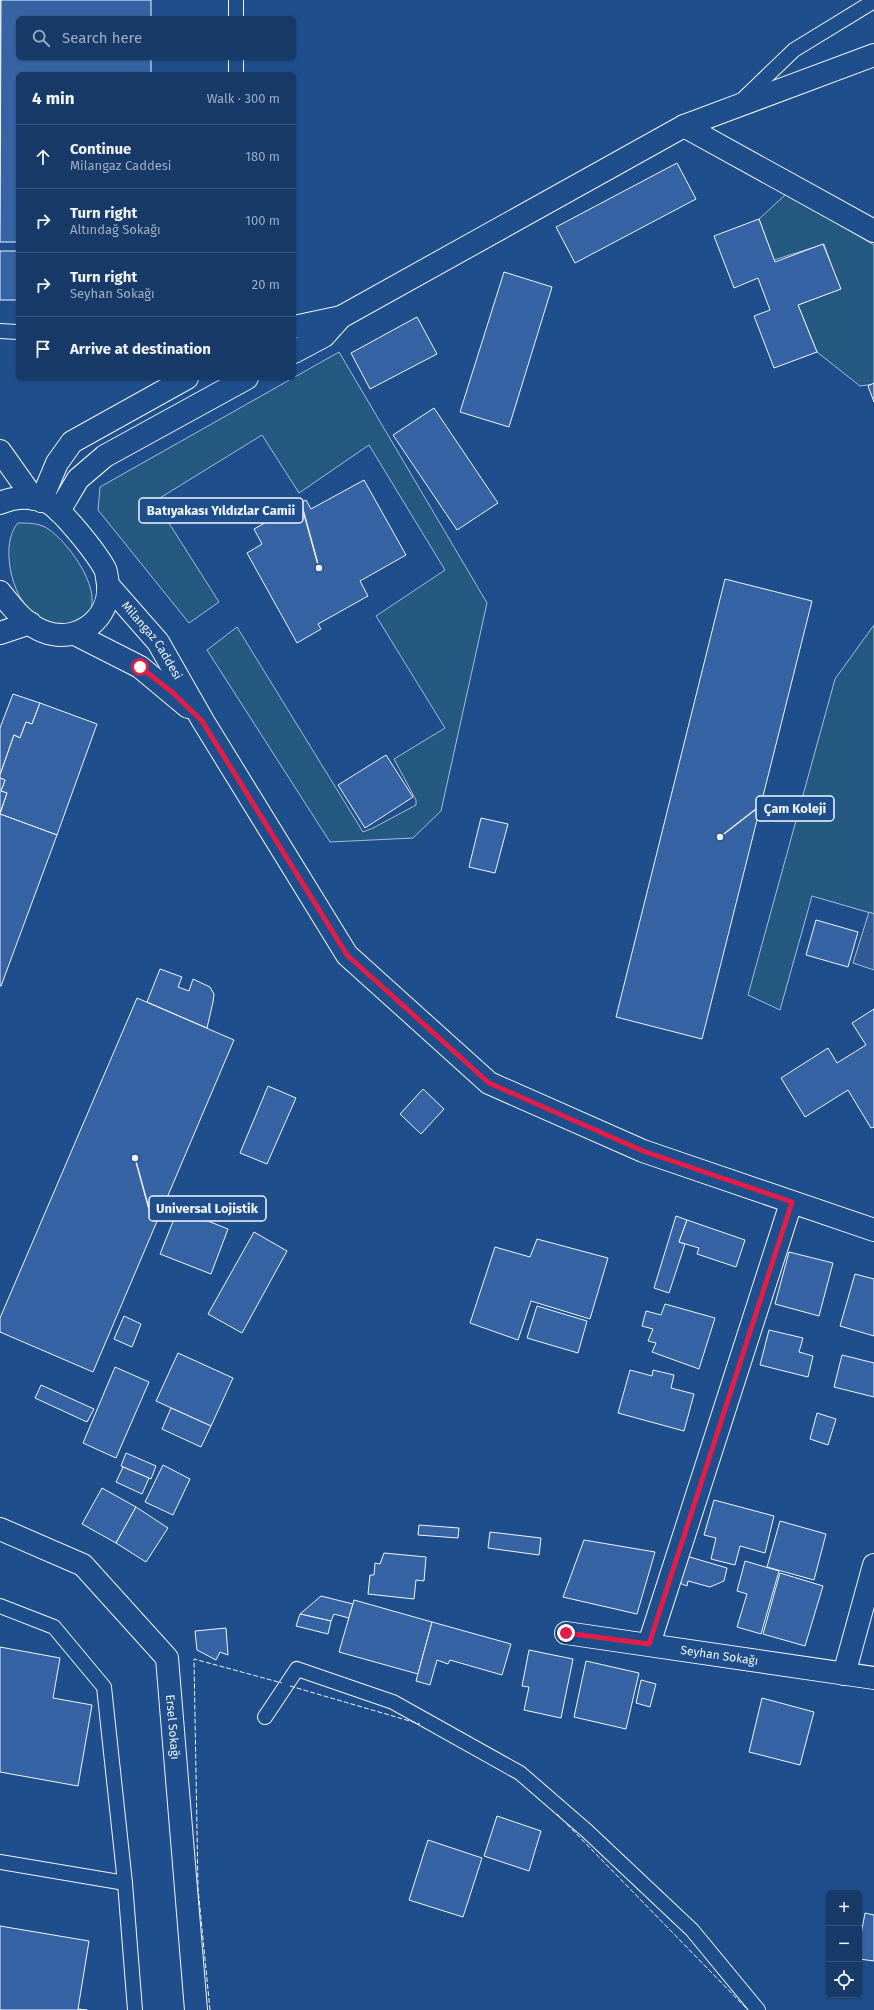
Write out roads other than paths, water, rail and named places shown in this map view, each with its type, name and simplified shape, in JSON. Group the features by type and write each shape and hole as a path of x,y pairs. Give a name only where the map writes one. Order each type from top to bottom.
{"street":[{"path":"296,327 341,317 684,126 874,54"},
{"path":"684,126 874,231"},
{"path":"296,351 324,336 341,317"},
{"path":"45,504 57,463 72,442 183,380"},
{"path":"45,504 105,456 243,380"},
{"path":"0,451 45,504 77,532 105,570 108,585 107,597 96,620 86,629 75,634 60,636 44,632 30,623 18,614 0,592"},
{"path":"0,503 17,497 45,504"},
{"name":"Milangaz Caddesi","path":"108,585 158,642 202,721 347,955 489,1083 643,1151 874,1230"},
{"path":"0,633 30,623"},
{"name":"Milangaz Caddesi","path":"75,634 140,667 172,692 202,721"},
{"path":"649,1644 792,1202"},
{"name":"Ersel Sokağı","path":"0,1529 83,1565 167,1658 196,2010"},
{"path":"844,1674 874,1565"},
{"name":"Seyhan Sokağı","path":"566,1633 874,1678"}],"lane":[{"path":"236,0 236,16"},
{"path":"735,106 794,50 874,1"},
{"path":"236,60 236,72"},
{"path":"0,331 16,332"},
{"path":"0,1606 54,1627 104,1687 125,1883 135,2010"},
{"path":"265,1717 297,1669 393,1702 520,1773 587,1831 692,1930 758,2010"},
{"path":"0,1862 125,1883"}],"place":[{"name":"Batıyakası Yıldızlar Camii","path":"319,568"},
{"name":"Çam Koleji","path":"720,837"},
{"name":"Universal Lojistik","path":"135,1158"}]}
